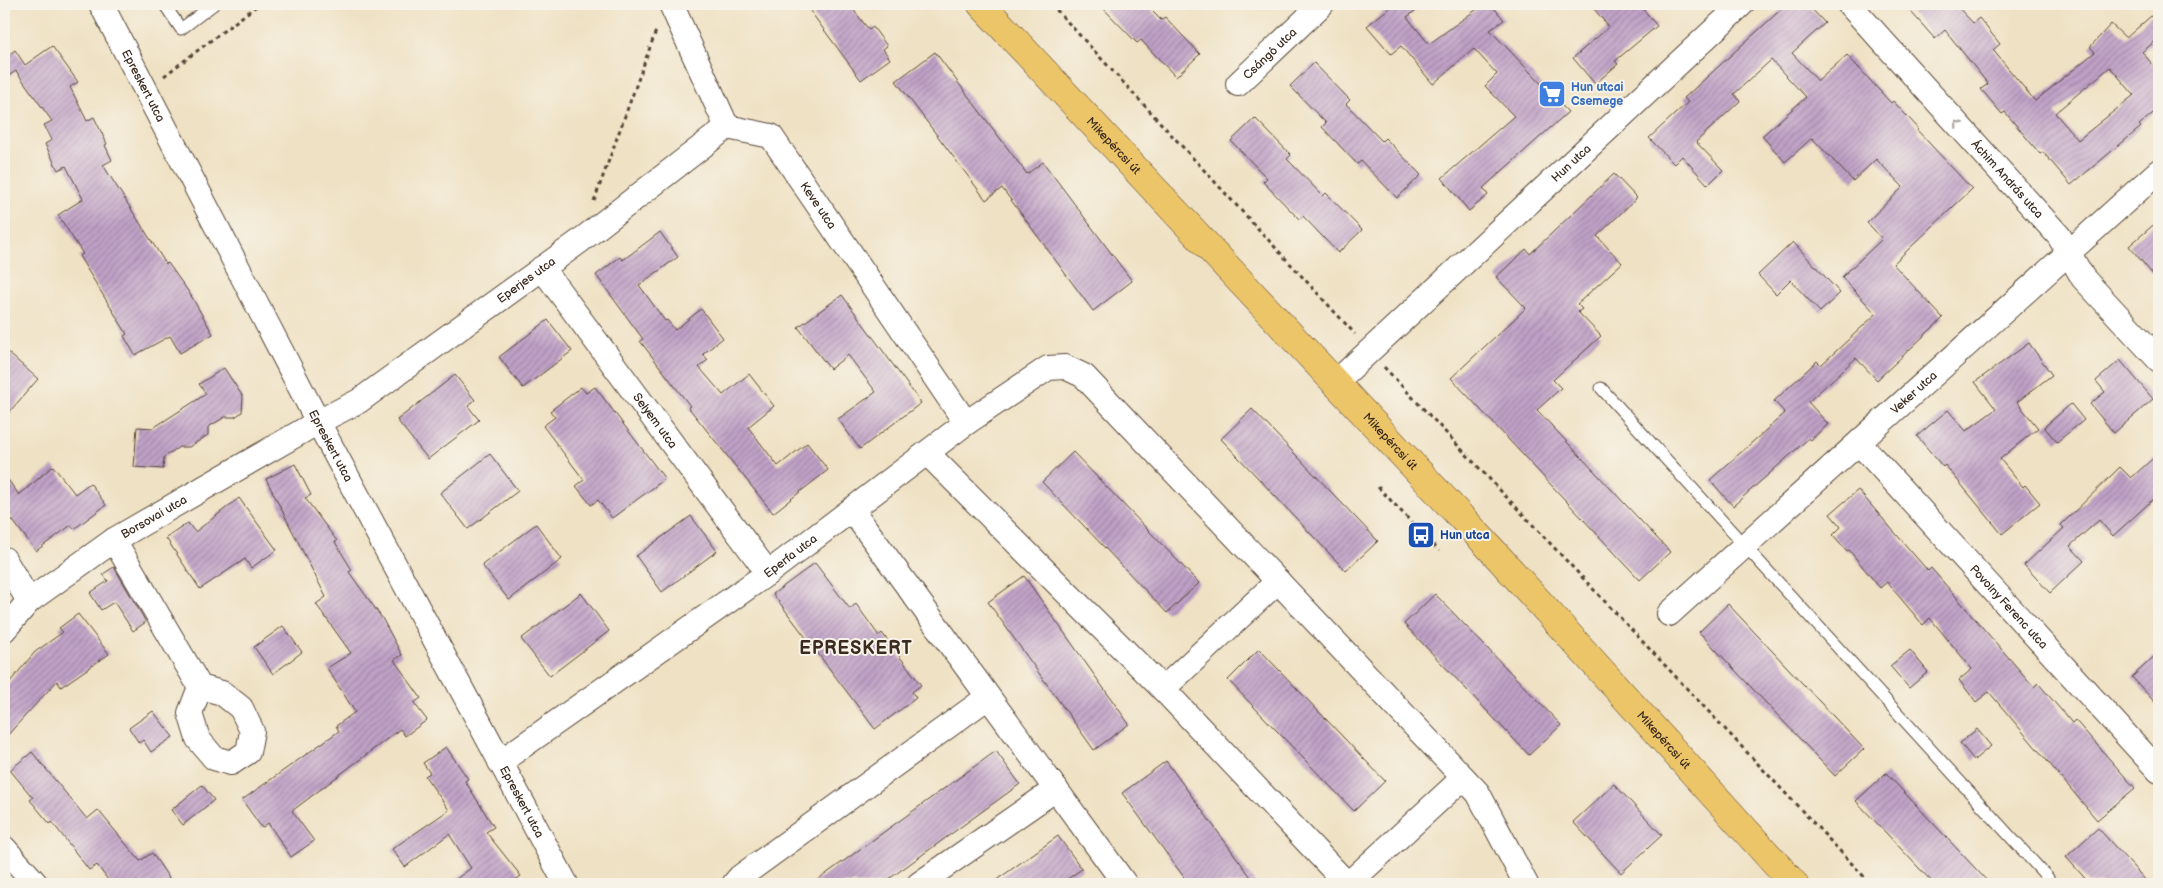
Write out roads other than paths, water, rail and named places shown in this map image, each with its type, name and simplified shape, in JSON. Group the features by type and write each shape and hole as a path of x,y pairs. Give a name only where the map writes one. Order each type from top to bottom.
{"main road":[{"name":"Mikepércsi út","path":"981,4 1334,384 1491,549 1794,884"}],"street":[{"name":"Epreskert utca","path":"101,4 318,422 566,884"},
{"name":"Csángó utca","path":"1238,84 1322,4"},
{"name":"Hun utca","path":"1334,384 1742,4"},
{"name":"Áchim András utca","path":"1849,4 2059,236 2068,255 2083,278 2159,360"},
{"path":"665,13 728,127"},
{"name":"Eperjes utca","path":"318,422 359,402 542,268 728,127"},
{"name":"Keve utca","path":"728,127 771,136 966,423"},
{"name":"Veker utca","path":"1669,614 2159,171"},
{"name":"Selyem utca","path":"542,268 768,573"},
{"name":"Eperfa utca","path":"500,762 768,573 966,423 1048,368 1065,367 1084,376 1278,581"},
{"name":"Borsovai utca","path":"4,630 29,601 114,540 318,422"},
{"name":"Povolny Ferenc utca","path":"1859,443 2159,771"},
{"path":"927,453 1163,689 1348,884 1463,778"},
{"path":"852,510 1125,884"},
{"path":"114,540 200,687"},
{"path":"4,559 29,601"},
{"path":"1163,689 1278,581 1478,793 1526,884"},
{"path":"734,884 740,877 988,697"},
{"path":"920,884 1056,789"},
{"path":"4,848 36,884"}],"lane":[{"path":"164,4 181,28 214,4"},
{"path":"1601,388 2048,878"}],"place":[{"name":"Hun utcai Csemege","path":"1552,94"},
{"name":"Hun utca","path":"1421,535"}],"district":[{"name":"EPRESKERT","path":"856,648"}]}
